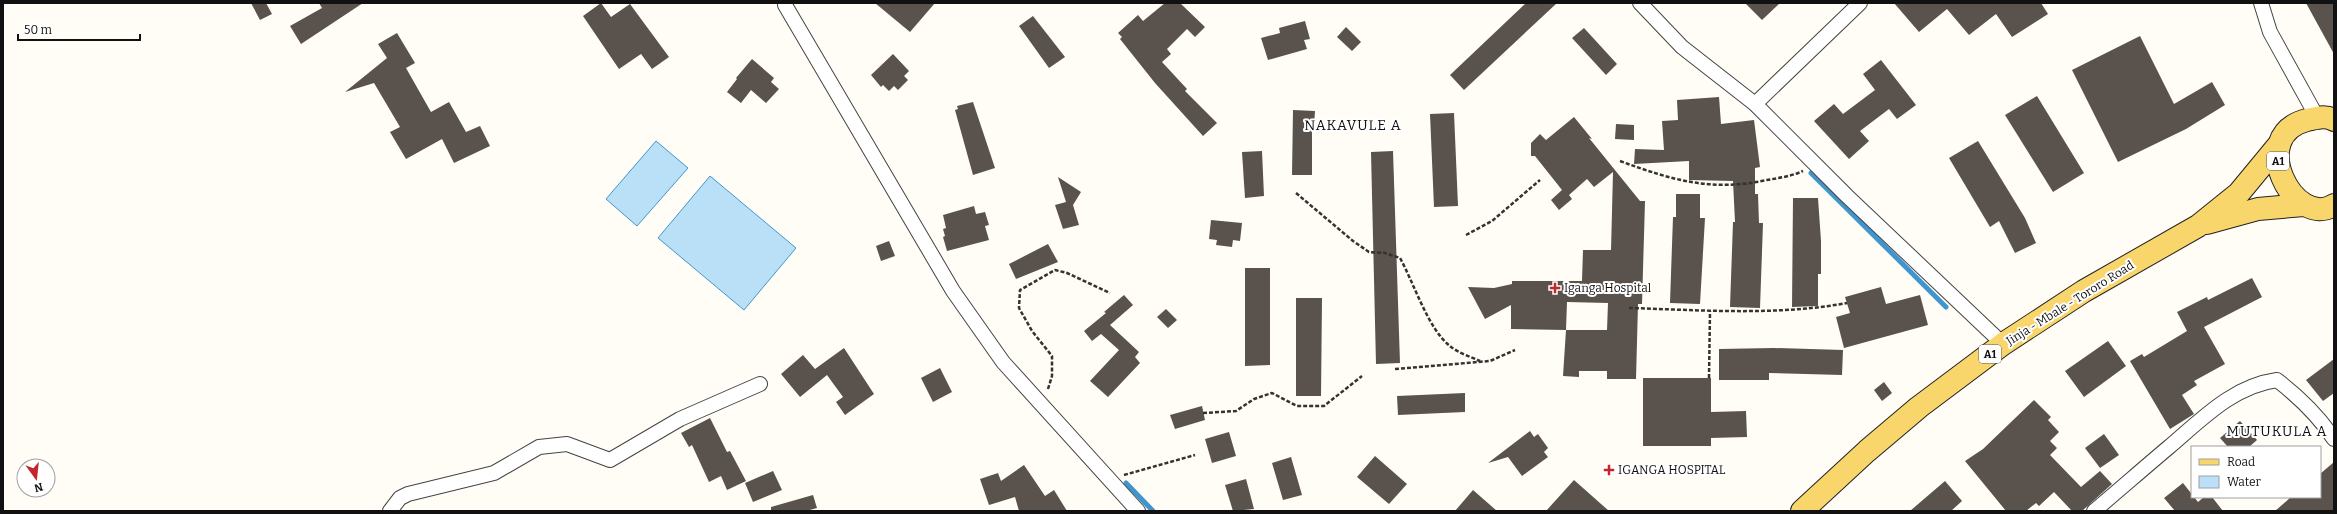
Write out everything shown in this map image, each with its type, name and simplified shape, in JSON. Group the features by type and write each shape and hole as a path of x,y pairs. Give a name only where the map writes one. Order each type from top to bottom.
{"main road":[{"name":"A1","path":"2329,119 2292,127 2281,138 2277,147 2277,159 2282,177 2290,190 2304,205 2317,208 2330,207 2334,204"},
{"name":"Jinja - Mbale - Tororo Road","path":"1802,511 1867,451 1919,406 2003,344 2084,292 2198,226 2239,193 2277,147"},
{"name":"Jinja - Mbale - Tororo Road","path":"2198,226 2258,209 2304,205"}],"street":[{"path":"1640,3 1682,47 1755,104 1816,165 2003,344"},
{"path":"1755,104 1860,3"},
{"path":"2261,3 2270,32 2329,119"},
{"path":"785,4 953,291 1003,362 1042,407 1138,511"},
{"path":"2094,511 2211,411 2235,394 2259,382 2276,380 2301,399 2321,420 2334,439"},
{"path":"390,511 400,498 408,494 494,472 539,447 567,444 610,460 680,419 760,384"}],"path":[{"path":"1620,161 1662,176 1702,185 1744,185 1800,172 1816,165"},
{"path":"1466,235 1492,221 1540,180"},
{"path":"1296,194 1353,241 1369,252 1385,253 1400,258 1412,280 1429,319 1450,346 1480,362"},
{"path":"1042,407 1052,376 1052,356 1032,331 1019,308 1020,290 1055,270 1067,273 1110,293"},
{"path":"1629,308 1710,310 1814,309 1847,303"},
{"path":"1709,378 1710,310"},
{"path":"1394,369 1490,361 1515,350"},
{"path":"1204,412 1236,411 1254,399 1272,393 1297,406 1324,406 1362,376"},
{"path":"1108,479 1195,455"}],"water":[{"path":"656,141 688,168 637,226 606,199"},
{"path":"710,176 796,248 744,310 658,238"}],"building":[{"path":"251,3 266,3 272,14 260,20"},
{"path":"319,3 363,3 301,44 290,26 322,8"},
{"path":"601,3 611,17 630,4 669,57 652,69 641,54 619,69 583,16"},
{"path":"875,3 935,3 910,32"},
{"path":"1165,3 1180,3 1205,27 1195,37 1187,29 1167,49 1171,54 1162,62 1187,89 1185,91 1217,123 1203,136 1155,83 1120,39 1122,37 1118,33 1138,15 1143,21"},
{"path":"1526,3 1557,3 1464,90 1450,75"},
{"path":"1745,3 1780,3 1762,20"},
{"path":"1894,3 2041,3 2048,14 2012,37 1996,14 1969,35 1947,9 1919,32"},
{"path":"2306,3 2334,3 2334,54"},
{"path":"1033,16 1065,57 1049,68 1019,26"},
{"path":"1305,21 1310,39 1304,40 1307,49 1268,60 1261,38 1280,33 1279,28"},
{"path":"1346,27 1361,42 1352,51 1337,37"},
{"path":"1584,28 1617,64 1606,75 1572,38"},
{"path":"397,33 415,63 406,68 431,112 449,102 466,132 480,126 490,146 454,163 442,139 406,159 390,132 400,127 374,83 345,92 387,58 378,44"},
{"path":"2140,36 2174,104 2212,82 2225,105 2186,129 2118,162 2072,70"},
{"path":"893,54 909,71 904,76 908,80 898,90 894,86 889,91 883,85 881,87 871,75"},
{"path":"752,59 774,78 771,82 779,89 766,103 751,90 741,103 727,92 737,79 736,78"},
{"path":"1881,60 1916,105 1897,119 1889,109 1860,131 1869,141 1849,159 1814,121 1834,104 1843,114 1875,90 1863,74"},
{"path":"2037,96 2084,173 2053,192 2005,115"},
{"path":"1719,97 1721,124 1754,120 1760,167 1755,168 1755,194 1758,194 1759,223 1763,223 1760,308 1730,307 1733,222 1735,222 1733,181 1689,180 1689,161 1634,164 1635,149 1664,150 1662,121 1678,120 1677,100"},
{"path":"973,102 995,168 973,175 955,110 958,109 957,106"},
{"path":"1293,110 1315,111 1314,127 1312,126 1312,175 1292,175"},
{"path":"1454,113 1458,206 1434,207 1430,114"},
{"path":"1574,117 1640,201 1645,201 1642,304 1638,304 1636,379 1607,379 1607,371 1579,371 1579,377 1563,376 1566,330 1511,329 1511,305 1485,319 1468,287 1494,288 1512,284 1512,281 1582,281 1583,250 1611,250 1613,172 1594,187 1587,179 1569,195 1572,199 1559,210 1551,200 1562,190 1535,156 1531,156 1531,143 1540,134 1546,140","holes":["1567,302 1608,303 1607,330 1566,330"]},
{"path":"1616,124 1634,125 1634,140 1615,139"},
{"path":"1978,141 2025,218 2036,243 2015,253 1999,221 1990,227 1949,158"},
{"path":"1262,151 1264,196 1245,198 1242,152"},
{"path":"1393,151 1400,363 1376,364 1371,152"},
{"path":"1058,177 1081,192 1073,205 1079,225 1063,229 1055,205 1066,202"},
{"path":"1676,194 1700,194 1700,218 1705,218 1700,304 1670,303 1673,217 1676,217"},
{"path":"1793,198 1818,198 1821,241 1821,274 1818,274 1818,306 1792,307"},
{"path":"974,206 976,214 985,212 989,225 985,226 989,240 947,251 943,237 945,236 943,229 946,228 943,215"},
{"path":"1211,220 1242,223 1240,241 1233,240 1232,247 1216,245 1217,240 1209,239"},
{"path":"889,241 895,256 881,261 876,246"},
{"path":"1048,244 1058,262 1016,279 1009,264"},
{"path":"1245,268 1270,268 1270,365 1245,366"},
{"path":"2252,278 2262,297 2204,327 2225,364 2194,381 2197,385 2182,395 2194,414 2170,429 2130,361 2142,354 2144,357 2187,331 2177,312 2207,297 2208,300"},
{"path":"1881,287 1886,304 1920,295 1928,325 1844,348 1836,317 1850,313 1845,297"},
{"path":"1124,295 1133,305 1110,325 1139,352 1135,357 1140,363 1108,397 1090,381 1119,350 1101,334 1092,341 1084,331 1106,313 1104,312"},
{"path":"1296,298 1322,298 1321,396 1296,396"},
{"path":"1166,309 1177,320 1168,328 1157,317"},
{"path":"2108,341 2126,366 2084,397 2065,371"},
{"path":"844,348 874,394 845,415 836,402 843,397 827,375 800,397 781,374 803,355 815,369"},
{"path":"1774,348 1843,350 1842,375 1769,373 1769,380 1719,380 1719,349"},
{"path":"2334,359 2334,393 2323,401 2306,380"},
{"path":"940,368 952,392 933,402 921,378"},
{"path":"1643,378 1711,378 1711,412 1746,411 1747,437 1711,438 1711,446 1643,446"},
{"path":"1884,382 1892,393 1882,401 1874,390"},
{"path":"1465,393 1465,412 1398,415 1397,396"},
{"path":"2034,400 2051,417 2048,420 2059,432 2050,441 2057,448 2050,455 2081,487 2100,471 2112,484 2082,511 2072,511 2054,492 2039,506 2036,503 2026,511 2006,511 1965,461 1983,449"},
{"path":"1202,406 1205,420 1175,429 1170,415"},
{"path":"710,418 727,452 730,451 746,481 727,490 721,476 709,482 692,445 689,447 681,433"},
{"path":"2240,421 2257,440 2250,446 2227,446 2220,438"},
{"path":"1530,431 1534,437 1538,434 1548,448 1544,452 1548,457 1522,476 1508,457 1488,463"},
{"path":"1229,432 1236,456 1212,463 1205,439"},
{"path":"2104,434 2119,455 2100,468 2085,448"},
{"path":"1375,456 1407,484 1389,504 1357,477"},
{"path":"1291,457 1302,495 1283,500 1272,463"},
{"path":"2334,462 2334,511 2275,511 2290,498 2321,498 2321,473"},
{"path":"1024,465 1045,496 1054,490 1067,511 1019,511 1015,497 989,505 980,479 998,473 1001,481"},
{"path":"773,471 782,490 753,502 745,483"},
{"path":"1246,479 1254,509 1233,511 1225,485"},
{"path":"1574,480 1609,511 1546,511"},
{"path":"1945,481 1962,501 1951,511 1910,511"},
{"path":"2183,483 2191,493 2191,498 2195,498 2198,502 2203,498 2213,498 2223,511 2175,511 2164,498"},
{"path":"1473,490 1497,511 1455,511"},
{"path":"813,495 817,508 806,511 771,511 771,507"}],"waterway":[{"path":"1811,173 1946,307"},
{"path":"1126,483 1153,511"}],"place":[{"name":"Iganga Hospital","path":"1555,288"},
{"name":"IGANGA HOSPITAL","path":"1609,470"}],"district":[{"name":"NAKAVULE A","path":"1353,125"},
{"name":"MUTUKULA A","path":"2277,431"}]}
